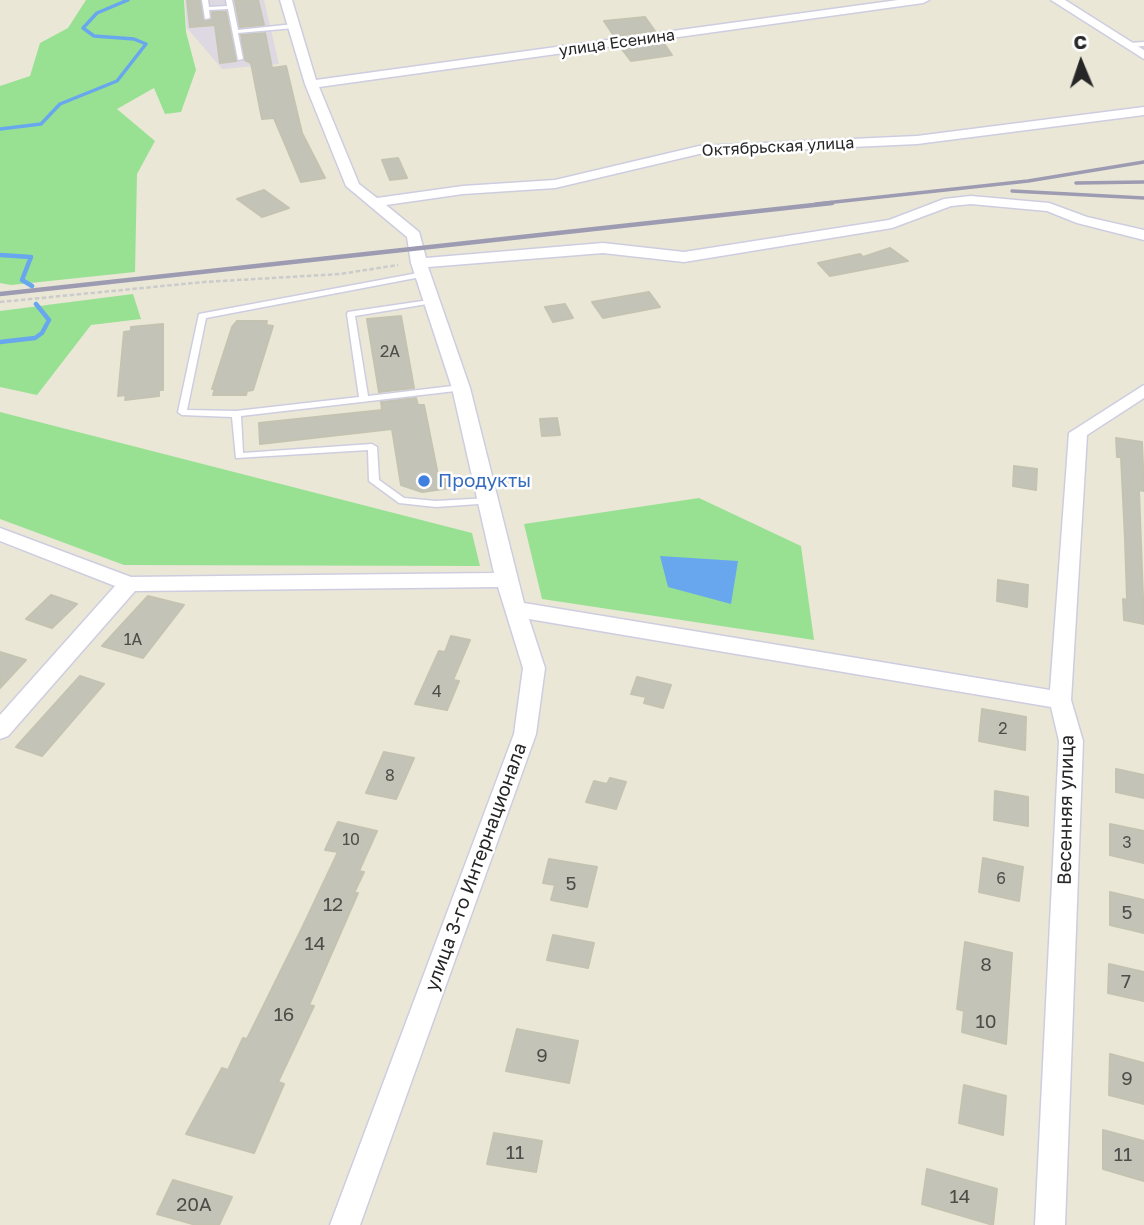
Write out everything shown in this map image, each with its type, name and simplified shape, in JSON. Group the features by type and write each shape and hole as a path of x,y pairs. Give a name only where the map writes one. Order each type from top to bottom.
{"street":[{"path":"286,0 311,84 353,186 414,235 421,269 461,388 489,501"},
{"name":"улица Есенина","path":"311,84 383,77 923,0"},
{"path":"1057,0 1144,55"},
{"name":"Октябрьская улица","path":"372,203 463,190 555,184 699,150 917,139 1144,111"},
{"path":"421,269 603,248 684,257 892,224 949,202 971,200 996,200 1049,208 1082,220 1144,235"},
{"name":"Весенняя улица","path":"1050,1225 1071,741 1060,700 1078,433 1144,390"},
{"name":"улица 3-го Интернационала","path":"345,1225 525,734 534,668 506,580 489,501"},
{"path":"0,534 130,584 506,580"},
{"path":"0,730 130,584"},
{"path":"515,609 1060,700"}],"lane":[{"path":"205,0 207,18"},
{"path":"206,9 229,4 240,60"},
{"path":"235,32 293,26"},
{"path":"1128,45 1144,44"},
{"path":"421,269 202,316 182,412 236,414 461,388"},
{"path":"364,398 351,314 432,301"},
{"path":"236,414 239,456 372,447 374,481 402,501 436,504 489,501"}],"path":[{"path":"0,302 204,282 421,269"}],"shaded area":[{"path":"185,0 264,0 279,64 222,69 187,28"}],"green space":[{"path":"86,0 184,0 186,32 196,70 181,112 165,114 154,88 117,109 155,141 137,174 135,272 11,285 0,283 0,86 30,76 40,43 68,28"},
{"path":"133,294 141,319 91,325 37,395 0,387 0,311"},
{"path":"0,412 472,533 480,566 124,565 0,519"},
{"path":"699,498 801,546 814,640 542,599 524,524"}],"water":[{"path":"660,556 738,561 731,604 668,587"}],"building":[{"path":"187,0 200,0 204,21 212,20 212,12 226,12 236,61 220,63 215,25 190,27"},
{"path":"235,0 258,0 264,25 240,27"},
{"path":"645,17 655,31 614,36 604,21"},
{"path":"265,33 272,68 286,66 302,133 325,178 301,182 274,118 262,119 251,63 245,60 241,35"},
{"path":"663,42 672,55 631,61 621,48"},
{"path":"398,158 407,178 390,180 382,160"},
{"path":"264,190 289,208 262,217 237,199"},
{"path":"890,248 908,261 830,276 818,263 860,254 863,257"},
{"path":"649,292 660,307 603,318 592,302"},
{"path":"565,304 573,318 553,322 545,307"},
{"path":"401,316 414,388 379,392 367,319"},
{"path":"237,321 267,321 266,325 273,326 253,390 247,391 246,395 213,395 215,389 212,389 232,327"},
{"path":"163,324 163,390 159,390 159,396 125,400 126,395 118,396 124,332 131,331 131,327"},
{"path":"416,398 418,405 424,405 438,475 449,474 451,488 422,492 401,485 392,429 260,444 259,423 382,410 381,402"},
{"path":"557,418 560,435 542,436 540,419"},
{"path":"1116,438 1142,442 1144,491 1139,490 1144,624 1124,620 1123,599 1127,600 1125,539 1121,457 1117,457"},
{"path":"1014,466 1037,469 1036,490 1013,486"},
{"path":"998,580 1028,585 1027,607 997,601"},
{"path":"51,595 77,604 52,628 26,619"},
{"path":"148,596 184,605 143,658 102,646"},
{"path":"451,636 470,640 453,680 459,681 447,710 415,704 439,651 445,652"},
{"path":"0,652 26,660 0,688"},
{"path":"80,676 104,684 42,756 16,747"},
{"path":"637,677 671,685 663,708 644,703 646,697 631,694"},
{"path":"982,709 1026,717 1025,750 979,741"},
{"path":"384,752 414,758 396,799 366,793"},
{"path":"1116,769 1144,775 1144,798 1116,792"},
{"path":"610,778 626,782 616,809 586,802 594,781 607,784"},
{"path":"995,791 1028,797 1028,826 994,820"},
{"path":"338,822 377,831 359,871 364,872 354,893 358,893 309,1005 314,1006 278,1082 284,1084 254,1153 186,1134 222,1068 228,1070 243,1038 247,1039 303,926 338,852 325,850"},
{"path":"1110,824 1144,831 1144,863 1110,855"},
{"path":"983,858 1023,867 1019,901 979,892"},
{"path":"549,859 597,867 587,907 551,900 555,885 543,883"},
{"path":"1110,892 1144,900 1144,933 1110,925"},
{"path":"553,935 594,943 588,968 547,960"},
{"path":"965,942 1012,953 1006,1044 962,1032 964,1011 957,1009"},
{"path":"1109,964 1144,972 1144,1001 1108,993"},
{"path":"517,1029 578,1041 569,1083 506,1071"},
{"path":"1110,1054 1144,1063 1144,1104 1109,1095"},
{"path":"964,1085 1006,1096 1003,1135 959,1123"},
{"path":"1103,1130 1144,1141 1144,1181 1103,1169"},
{"path":"494,1133 542,1141 536,1172 487,1164"},
{"path":"927,1169 997,1189 993,1225 922,1204"},
{"path":"173,1180 232,1197 219,1225 196,1225 157,1214"}],"waterway":[{"path":"0,129 41,124 60,104 117,81 146,44 134,39 94,36 83,28 97,13 128,0"},
{"path":"0,255 31,257 22,280 32,286"},
{"path":"0,342 35,338 42,333 49,320 36,304"}],"railway":[{"path":"816,204 1028,181 1144,162"},
{"path":"1076,183 1144,182"},
{"path":"1012,191 1144,198"},
{"path":"0,294 832,203"}],"place":[{"name":"Продукты","path":"424,481"}]}
